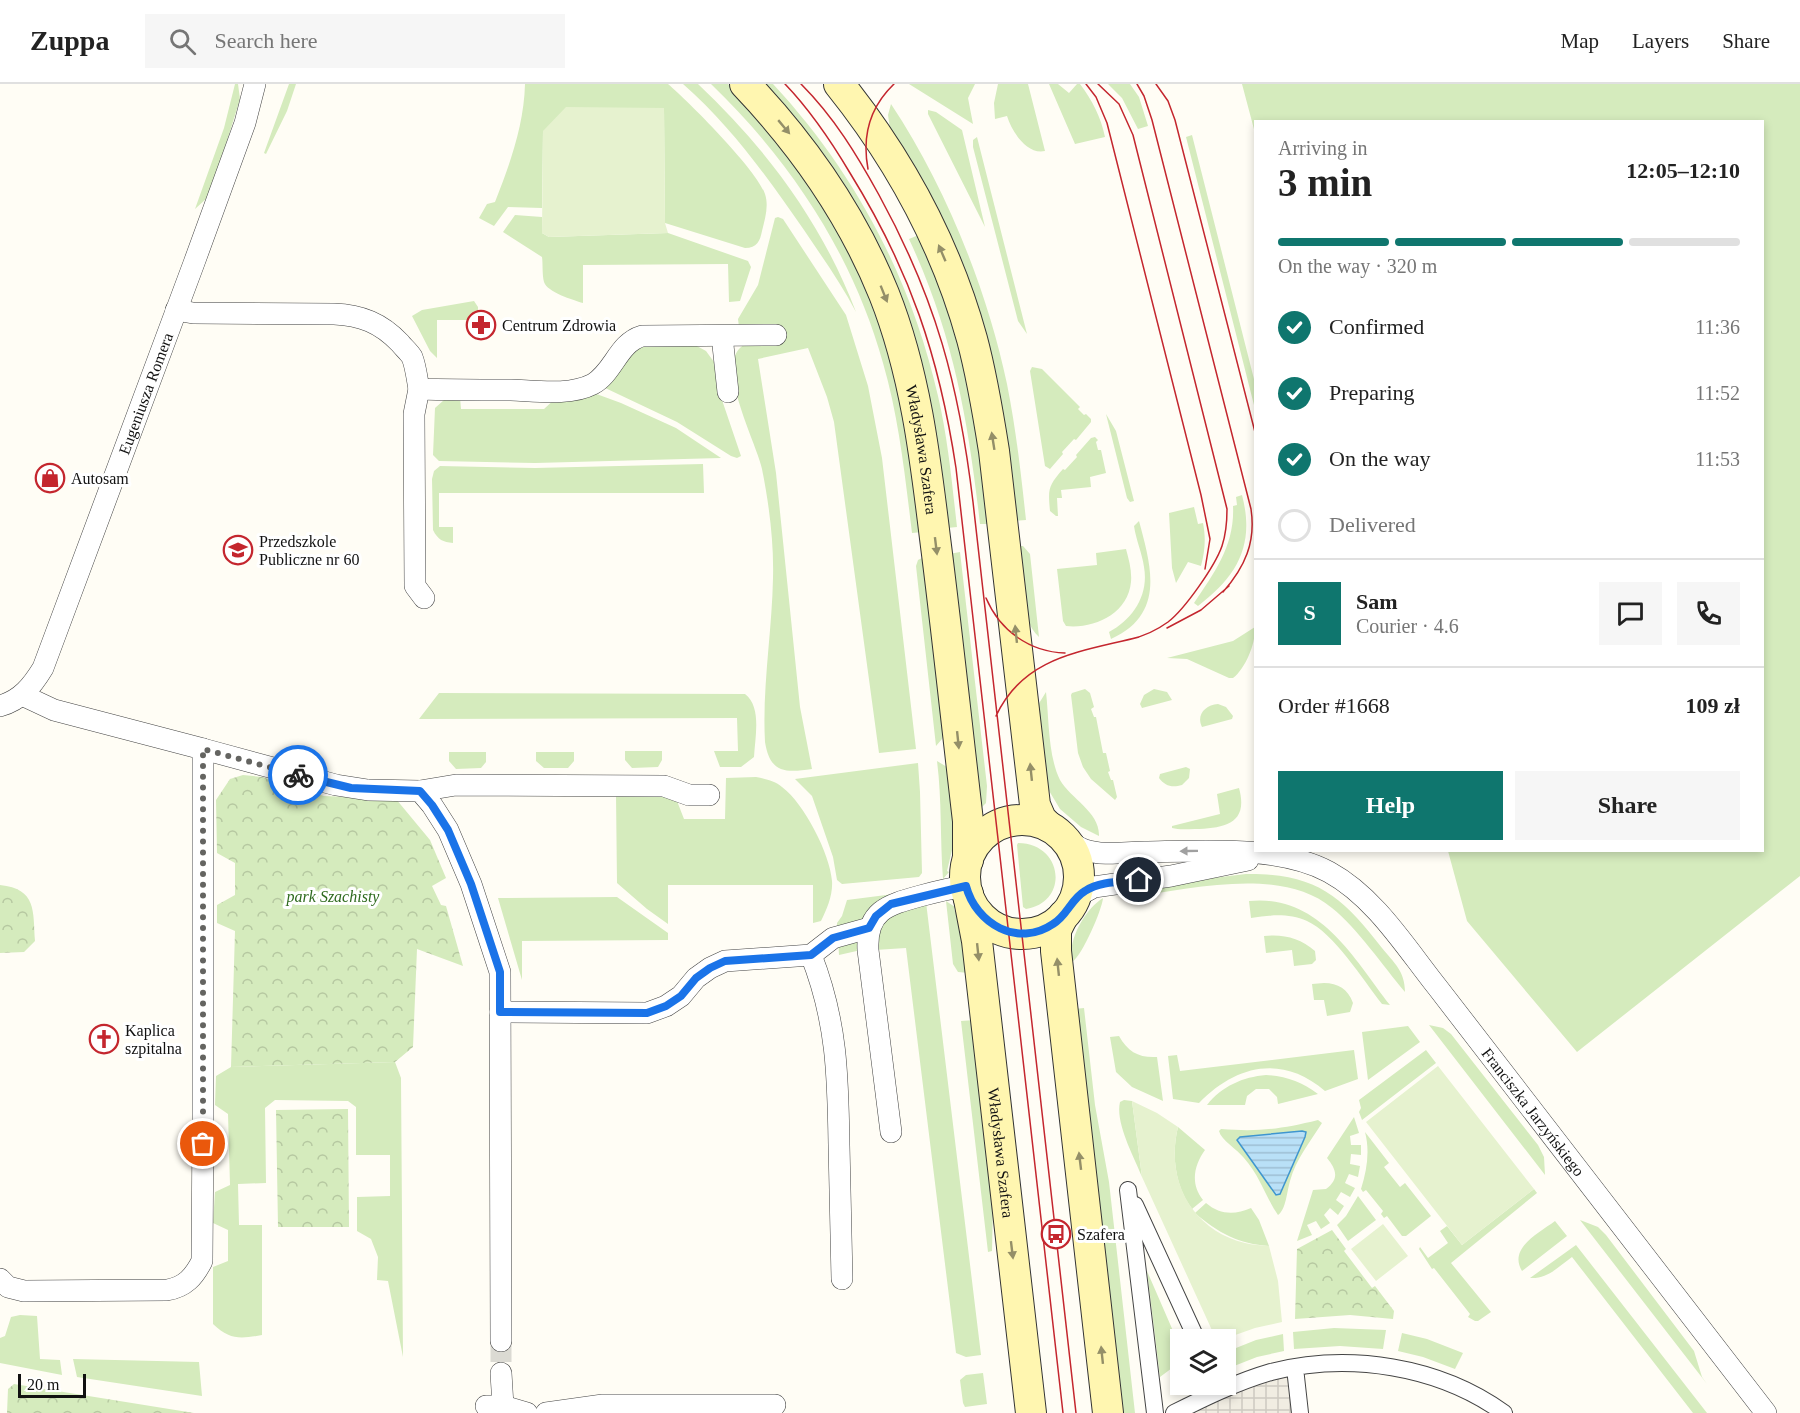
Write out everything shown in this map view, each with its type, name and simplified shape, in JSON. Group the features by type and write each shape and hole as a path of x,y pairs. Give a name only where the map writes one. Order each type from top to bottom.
{"main road":[{"name":"Władysława Szafera","path":"745,84 788,131 834,196 873,269 900,339 918,410 928,472 968,821 967,880 976,932 1031,1413"},
{"path":"839,84 890,153 922,209 955,285 972,338 986,398 1035,805 1041,819 1074,852 1078,866 1078,886 1056,930 1056,951 1108,1413"},
{"path":"1055,831 1025,820 1009,821 996,826 986,832 977,842 967,880 974,907 993,926 1008,932 1040,931 1052,925 1067,911"}],"street":[{"name":"Eugeniusza Romera","path":"0,706 22,695 34,684 43,668 242,130 255,84"},
{"path":"176,310 193,314 334,314 365,318 381,326 411,356 419,389 414,414 415,586 424,598"},
{"path":"419,389 575,390 593,384 604,375 625,347 634,339 642,336 776,335"},
{"path":"722,336 728,392"},
{"path":"22,695 54,710 344,787 420,791 456,785 664,786 689,795 709,795"},
{"path":"0,1279 8,1287 24,1291 167,1290 185,1284 195,1274 202,1261 203,749"},
{"path":"420,791 448,830 471,884 500,972 501,1341"},
{"name":"Franciszka Jarzyńskiego","path":"1055,831 1079,848 1097,853 1205,851 1292,858 1321,868 1348,885 1376,911 1551,1133 1766,1413"},
{"name":"Franciszka Jarzyńskiego","path":"1067,911 1081,894 1094,887 1182,874 1269,855"},
{"path":"891,1132 868,950 869,928 876,916 891,904 967,880"},
{"path":"500,1012 647,1013 666,1006 681,996 696,978 725,961 811,955 833,938 869,928"},
{"path":"811,955 823,986 831,1019 837,1068 842,1279"},
{"path":"1155,1413 1128,1190 1192,1329"},
{"path":"1236,1382 1295,1368 1342,1364 1388,1367 1413,1372 1459,1388 1504,1413"},
{"path":"1295,1368 1300,1413"},
{"path":"501,1374 494,1406 527,1413"},
{"path":"1174,1413 1205,1395"},
{"path":"546,1413 603,1405 692,1403 775,1405"}],"green space":[{"path":"235,84 238,84 240,99 227,141 207,198 195,209 224,128"},
{"path":"289,84 296,84 287,111 266,154 264,153"},
{"path":"525,84 668,84 721,137 759,183 765,194 767,208 759,241 752,247 745,248 665,223 664,109 543,131 542,208 508,207 494,226 479,218 487,204 495,202 506,173 519,129"},
{"path":"683,84 698,84 769,161 790,189 827,248 856,312 824,260 763,172 717,117"},
{"path":"711,84 728,84 748,104 804,172 866,281 895,365 923,532 912,533 901,447 889,384 870,323 855,285 816,212 793,178 740,114"},
{"path":"762,84 773,84 830,153 854,190 896,269 927,352 938,396 947,445 957,527 947,528 928,405"},
{"path":"909,84 975,84 968,98 973,124"},
{"path":"998,84 1028,84 1045,151 1026,146 1016,135 1007,116 995,119 994,103"},
{"path":"1049,84 1058,84 1069,93 1077,84 1080,84 1096,109 1105,137 1075,144"},
{"path":"1108,84 1130,84 1139,97 1148,126 1138,129 1122,98"},
{"path":"1242,84 1800,84 1800,876 1577,1052 1467,921 1448,852 1764,852 1764,120 1254,120 1254,129"},
{"path":"891,104 911,135 946,203 976,275 1007,384 1026,520 1014,521 1004,440 890,129 888,115"},
{"path":"566,107 664,108 665,223 668,233 549,237 542,233 543,131"},
{"path":"928,110 936,112 962,130 985,227 928,114"},
{"path":"1192,135 1254,379 1254,405 1186,137"},
{"path":"977,137 1027,334 1018,321 973,147 973,140"},
{"path":"515,215 542,217 542,233 549,237 668,233 748,261 751,267 740,301 729,302 728,264 583,265 583,303 561,295 546,286 542,257 503,232"},
{"path":"775,218 783,219 846,315 868,386 882,458 916,749 879,753 834,422 808,348 758,359 776,473 800,707 812,769 794,771 780,769 775,765 767,752 765,742 765,701 773,578 772,537 762,469 740,406 733,371 735,357 741,347 749,344 739,327 738,319 758,285"},
{"path":"921,234 937,270 970,381 991,524 980,524 970,449 957,379 937,310 909,239"},
{"path":"474,301 478,307 478,320 437,320 437,358 430,351 412,316 422,310"},
{"path":"642,342 695,345 706,351 714,362 722,400 741,456 737,458 731,456 677,422 601,386"},
{"path":"1032,367 1042,369 1080,407 1078,409 1091,419 1091,422 1062,452 1063,454 1050,469 1045,466 1030,371"},
{"path":"591,392 676,428 721,458 535,463 439,461 433,455 435,408 444,400 460,397 461,409 544,409 557,397"},
{"path":"1106,414 1116,431 1134,501 1130,502 1127,498"},
{"path":"1095,437 1098,440 1096,442 1098,450 1101,450 1106,473 1090,477 1091,487 1061,490 1062,498 1057,498 1058,516 1056,516 1050,511 1049,493 1052,484 1091,438"},
{"path":"703,464 704,493 439,493 439,527 453,527 453,543 441,540 433,530 432,479 434,471 440,466 535,468"},
{"path":"1242,495 1246,529 1240,558 1224,583 1198,606 1194,603 1216,569 1227,546 1233,520 1233,506 1237,505 1236,497"},
{"path":"1194,507 1198,524 1203,523 1204,529 1205,545 1201,566 1188,562 1176,583 1172,568 1169,513"},
{"path":"1139,521 1150,572 1147,603 1140,616 1128,629 1111,639 1109,632 1118,627 1132,613 1144,587 1144,567 1134,526"},
{"path":"1017,546 1023,546 1030,554 1039,637 1032,629 1024,607"},
{"path":"1126,549 1131,582 1124,603 1108,617 1098,622 1066,626 1063,621 1057,569 1097,565 1096,553"},
{"path":"960,552 987,786 986,803 980,809 949,554"},
{"path":"926,556 945,730 936,746 916,566 918,560"},
{"path":"1254,628 1254,640 1249,654 1238,674 1233,678 1187,659 1167,658 1233,641"},
{"path":"1085,689 1090,693 1094,707 1091,709 1096,717 1103,753 1106,753 1110,771 1108,772 1113,780 1117,797 1115,800 1091,779 1078,753 1071,695"},
{"path":"1154,689 1167,692 1172,700 1142,708 1140,704 1144,695"},
{"path":"1046,692 1051,748 1056,770 1065,787 1095,820 1099,836 1081,827 1060,809 1048,789 1038,705"},
{"path":"439,693 745,694 756,714 754,757 741,767 720,767 714,751 738,751 737,718 419,719"},
{"path":"1218,704 1226,707 1233,716 1232,719 1202,727 1200,718 1203,711 1209,706"},
{"path":"625,751 662,751 662,760 658,767 632,768 625,760"},
{"path":"449,752 486,752 486,762 481,768 456,769 449,761"},
{"path":"536,752 574,752 574,761 568,768 544,768 536,761"},
{"path":"937,761 947,767 957,829 947,871 949,872 943,879 940,790"},
{"path":"918,763 922,873 919,877 842,884 837,880 833,857 812,796 795,779"},
{"path":"1186,767 1190,769 1189,778 1182,785 1169,786 1159,778 1160,774"},
{"name":"park Szachisty","path":"243,775 262,777 324,796 396,799 430,840 446,878 432,886 441,905 446,906 463,966 417,949 413,1047 395,1062 231,1067 235,931 217,923 217,905 235,895 235,863 217,853 216,800 230,779"},
{"path":"756,777 776,783 790,795 807,817 821,844 830,870 832,891 821,921 813,923 813,885 668,885 668,924 617,883 616,795 661,795 677,801 684,819 725,819 726,778"},
{"path":"1239,788 1240,809 1232,822 1206,828 1172,828 1172,826 1220,814 1217,794"},
{"path":"1018,843 1033,846 1044,852 1052,862 1055,873 1055,885 1050,896 1040,904 1026,909 1023,907"},
{"path":"1246,874 1291,878 1309,883 1340,901 1368,930 1398,968 1403,978 1405,992 1351,926 1332,908 1311,895 1288,887 1235,884 1131,897 1130,888"},
{"path":"0,885 21,891 31,903 35,941 24,952 0,953"},
{"path":"894,894 861,950 839,955 837,923 847,900"},
{"path":"617,897 668,933 668,940 522,941 522,980 498,898"},
{"path":"1103,898 1091,932 1072,962 1072,945 1079,926 1096,903"},
{"path":"946,901 955,907 969,973 958,972 953,964"},
{"path":"1249,901 1274,901 1315,918 1348,949 1390,1005 1382,1004 1338,946 1317,927 1300,918 1286,916 1251,918"},
{"path":"926,902 981,1355 966,1357 956,1353 906,948 875,950 880,922 891,912"},
{"path":"1264,936 1285,936 1298,940 1315,951 1316,960 1312,964 1294,966 1292,950 1266,953"},
{"path":"1312,984 1334,984 1345,991 1353,1003 1350,1012 1327,1016 1324,1000 1314,1000"},
{"path":"1084,1008 1095,1105 1109,1182 1135,1413 1120,1413 1074,1009"},
{"path":"975,1020 993,1204 992,1251 988,1252 961,1021"},
{"path":"1429,1025 1443,1028 1451,1034 1538,1145 1544,1157 1545,1175"},
{"path":"1408,1026 1420,1042 1368,1080 1362,1032"},
{"path":"1119,1036 1135,1053 1157,1057 1163,1101 1132,1087 1116,1072 1110,1037"},
{"path":"1354,1050 1358,1079 1325,1091 1309,1079 1292,1072 1260,1069 1228,1080 1199,1103 1173,1099 1168,1056 1177,1055 1180,1071"},
{"path":"1426,1050 1436,1063 1362,1120 1359,1100"},
{"path":"395,1062 401,1078 403,1357 388,1281 377,1280 378,1257 371,1239 357,1231 357,1197 390,1196 390,1155 356,1155 356,1107 348,1101 275,1100 265,1108 266,1183 238,1184 239,1225 262,1225 262,1335 236,1337 225,1333 213,1324 213,1267 228,1261 228,1230 213,1223 215,1192 230,1185 228,1114 215,1105 216,1076 231,1067"},
{"path":"1438,1066 1534,1189 1462,1245 1366,1122"},
{"path":"1266,1075 1294,1080 1318,1094 1278,1104 1277,1097 1269,1089 1256,1089 1247,1096 1245,1105 1207,1105 1226,1088 1249,1078"},
{"path":"1132,1101 1142,1177 1120,1120 1120,1102"},
{"path":"1132,1101 1157,1113 1178,1127 1175,1147 1176,1166 1180,1184 1197,1215 1210,1227 1226,1236 1245,1243 1269,1246 1278,1281 1282,1322 1236,1335 1236,1329 1211,1329 1142,1177"},
{"path":"348,1109 349,1227 278,1227 276,1110"},
{"path":"1354,1117 1359,1133 1350,1136 1351,1145 1361,1145 1361,1155 1351,1154 1350,1164 1360,1166 1358,1177 1349,1174 1345,1183 1355,1188 1350,1197 1341,1192 1336,1200 1344,1206 1338,1215 1330,1208 1324,1215 1330,1223 1321,1229 1316,1221 1307,1225 1312,1235 1297,1241 1313,1190 1326,1189 1335,1178 1333,1166 1327,1158"},
{"path":"1318,1120 1322,1123 1296,1165 1285,1205 1278,1215 1250,1165 1219,1131 1221,1129 1282,1128","holes":["1302,1131 1306,1132 1280,1193 1238,1138"]},
{"path":"1178,1127 1205,1150 1198,1162 1195,1175 1196,1188 1203,1200 1192,1209 1186,1200 1176,1170 1175,1148"},
{"path":"1365,1132 1389,1163 1384,1167 1400,1187 1405,1183 1431,1216 1406,1236 1402,1236 1387,1216 1384,1218 1381,1214 1383,1211 1366,1190 1363,1192 1361,1189 1367,1160"},
{"path":"1534,1189 1537,1193 1451,1263 1491,1312 1475,1321 1468,1317 1470,1314 1434,1268 1432,1269 1419,1249 1420,1247 1428,1258 1448,1243 1440,1231 1447,1226 1462,1245"},
{"path":"1358,1196 1376,1220 1348,1241 1337,1225 1346,1216"},
{"path":"1206,1203 1217,1210 1228,1213 1251,1208 1259,1220 1269,1246 1238,1240 1212,1226 1195,1213"},
{"path":"1580,1220 1598,1227 1606,1235 1694,1351 1702,1377 1707,1384"},
{"path":"1555,1221 1567,1236 1522,1271 1519,1255 1522,1248"},
{"path":"1383,1224 1408,1256 1376,1281 1351,1249"},
{"path":"1332,1230 1346,1249 1344,1251 1372,1288 1375,1286 1394,1311 1393,1319 1350,1315 1295,1319 1297,1249"},
{"path":"1576,1245 1707,1413 1693,1413 1572,1257 1542,1277 1530,1278"},
{"path":"1147,1271 1172,1329 1170,1329 1170,1370 1160,1377"},
{"path":"37,1316 40,1359 60,1360 62,1375 0,1363 0,1338 5,1336 11,1317"},
{"path":"1334,1328 1386,1330 1383,1349 1340,1346 1294,1349 1293,1332"},
{"path":"1402,1333 1427,1339 1463,1353 1455,1369 1423,1357 1398,1351"},
{"path":"1283,1334 1284,1351 1257,1357 1236,1365 1236,1348 1256,1340"},
{"path":"73,1359 199,1362 202,1396 77,1377"},
{"path":"983,1373 987,1404 965,1407 960,1380 966,1375"},
{"path":"14,1384 194,1413 7,1413 8,1389"}],"shaded area":[{"path":"1295,1368 1300,1413 1174,1413 1222,1395 1236,1395 1236,1390"}],"water":[{"path":"1306,1132 1305,1137 1280,1194 1276,1195 1237,1140 1240,1137"}],"tunnel":[{"path":"501,1341 501,1373"}],"tram line":[{"path":"785,84 812,116 835,149 889,244 919,315 941,388 956,468 1063,1413"},
{"path":"801,84 844,137 871,180 899,233 930,307 952,381 960,419 973,502 1076,1413"},
{"path":"868,169 866,146 869,124 885,93 894,84"},
{"path":"1086,84 1096,97 1107,123 1201,495 1210,539 1205,569"},
{"path":"1098,84 1119,104 1133,135 1227,509 1222,546 1191,598 1168,622 1131,639"},
{"path":"1137,84 1144,96 1152,120 1251,509 1252,532 1247,553 1231,583 1223,592"},
{"path":"1156,84 1168,101 1175,120 1254,428"},
{"path":"1167,628 1201,610 1229,586"},
{"path":"986,598 999,620 1018,638 1040,649 1065,653"},
{"path":"996,716 1008,696 1022,680 1038,669 1076,653 1139,637"}],"way so far":[{"path":"203,1144 203,749 298,775"}],"place":[{"name":"Centrum Zdrowia","path":"481,325"},
{"name":"Autosam","path":"50,478"},
{"name":"Przedszkole Publiczne nr 60","path":"238,550"},
{"name":"Kaplica szpitalna","path":"104,1039"},
{"name":"Szafera","path":"1056,1234"}],"route":[{"path":"298,775 351,788 420,791 432,805 448,830 471,884 500,972 500,1012 647,1013 666,1006 681,996 696,978 725,961 811,955 833,938 869,928 876,916 894,903 966,886 974,907 993,926 1008,932 1027,933 1040,931 1052,925 1087,890 1102,885 1139,880"}]}
